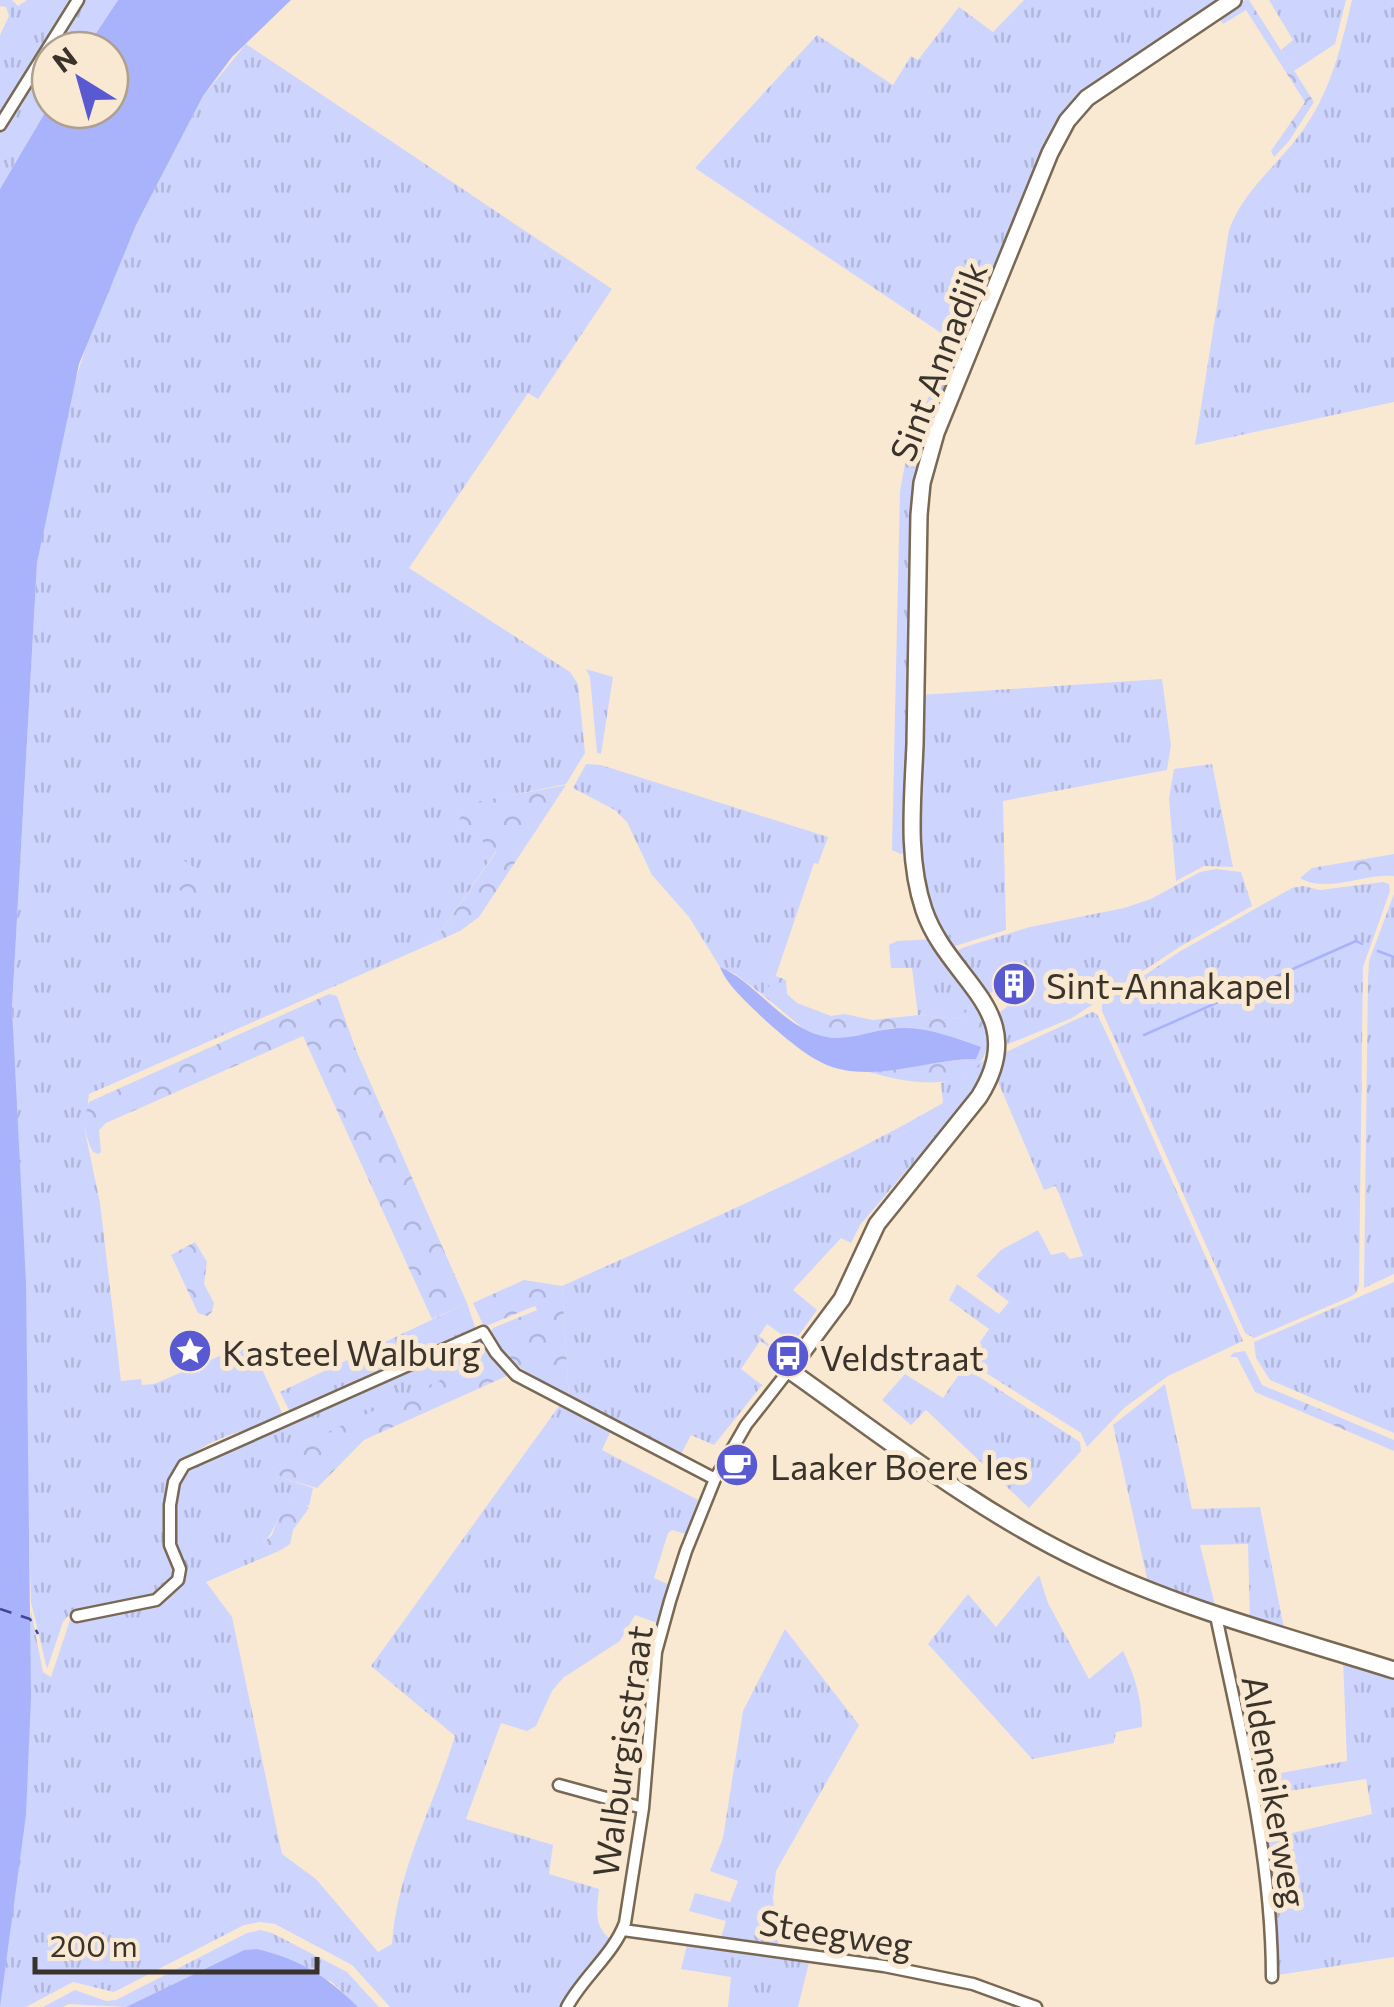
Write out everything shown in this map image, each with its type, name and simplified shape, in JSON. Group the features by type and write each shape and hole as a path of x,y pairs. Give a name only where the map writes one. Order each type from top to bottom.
{"street":[{"path":"0,125 78,0"},
{"name":"Sint Annadijk","path":"789,1370 842,1299 877,1224 967,1113 991,1077 998,1049 991,1015 948,954 924,910 913,856 919,516 927,462 956,381 1050,153 1067,121 1099,88 1233,0"},
{"path":"77,1616 156,1600 178,1580 180,1569 170,1545 170,1506 174,1482 184,1465 483,1332 516,1375 715,1479"},
{"path":"789,1370 963,1492 1098,1569 1216,1616 1394,1670"},
{"name":"Walburgisstraat","path":"623,1930 643,1808 656,1652 686,1551 715,1479 746,1424 789,1370"},
{"name":"Aldeneikerweg","path":"1216,1616 1268,1882 1272,1977"},
{"path":"560,1785 643,1808"},
{"path":"567,2007 623,1930"},
{"name":"Steegweg","path":"623,1930 884,1966 973,1984 1036,2007"}],"green space":[{"path":"0,0 12,0 18,6 27,0 118,0 98,30 30,30 30,130 35,130 0,189 0,35 9,16 6,7 0,6"},
{"path":"1024,0 1224,0 1057,128 924,447 916,482 908,851 901,854 892,850 900,491 909,442 953,341 695,168 817,35 893,85 911,56 918,60 959,7 993,32"},
{"path":"1249,0 1314,102 1274,157 1271,151 1305,102 1246,10 1223,24 1218,17"},
{"path":"1269,0 1346,0 1335,44 1294,71 1281,50 1293,40"},
{"path":"1352,0 1394,0 1394,402 1195,445 1229,230 1244,200 1316,110 1335,64"},
{"path":"246,44 612,289 538,399 528,393 409,568 570,672 578,684 585,753 566,784 470,804 458,821 496,851 433,943 89,1094 85,1131 100,1203 121,1381 141,1379 142,1385 154,1384 250,1343 284,1417 212,1443 181,1464 172,1478 168,1496 178,1574 152,1599 68,1616 47,1669 31,1602 12,1008 37,563 69,400 93,325 136,225 203,96"},
{"path":"586,669 613,677 601,754 597,753"},
{"path":"1162,679 1171,745 1167,770 1003,801 1006,930 952,947 936,927 918,871 920,695"},
{"path":"586,764 601,765 828,837 818,864 814,863 774,981 763,995 720,967 689,917 652,875 627,822 615,810 573,788"},
{"path":"1212,764 1233,867 1204,866 1176,881 1169,799 1174,769"},
{"path":"566,785 479,917 433,943 496,852 458,821 470,803"},
{"path":"1394,854 1394,876 1334,884 1300,878 1312,868"},
{"path":"180,858 210,878 197,901 167,882"},
{"path":"1200,872 1241,872 1252,906 1181,946 1072,1018 1006,1045 998,1014 1011,1003 1011,992 1024,979 1016,975 1006,987 985,995 956,957 958,950 965,947 1030,927 1151,899"},
{"path":"1389,884 1390,891 1363,967 1359,1285 1350,1297 1254,1338 1245,1333 1102,1004 1179,952 1292,888 1320,890"},
{"path":"1394,894 1394,1274 1364,1288 1369,961"},
{"path":"934,939 977,1000 960,1019 918,1015 912,968 891,968 889,945"},
{"path":"776,976 786,980 787,994 797,1003 831,1016 845,1014 873,1020 918,1015 960,1019 977,1000 992,1048 987,1048 979,1064 967,1074 952,1080 916,1082 866,1071 976,1059 892,1028 843,1039 805,1030 763,995"},
{"path":"329,994 337,996 356,1050 467,1303 432,1319 303,1036 106,1123 99,1130 98,1154 88,1140 85,1121 89,1102"},
{"path":"1092,1012 1097,1014 1111,1043 1243,1341 1168,1376 1124,1408 1087,1447 1081,1433 967,1361 989,1329 949,1300 957,1284 999,1314 1009,1302 976,1276 1001,1250 1038,1230 1051,1255 1064,1252 1070,1259 1083,1256 1056,1186 1044,1190 996,1077 1006,1052"},
{"path":"984,1060 990,1061 980,1085 860,1225 851,1243 841,1238 793,1290 817,1310 793,1343 767,1324 759,1336 783,1356 760,1341 741,1369 762,1385 714,1445 691,1435 679,1458 569,1399 562,1286 755,1199 897,1129 943,1103 941,1083 964,1076"},
{"path":"195,1242 207,1262 204,1284 214,1303 207,1316 198,1313 171,1255"},
{"path":"524,1280 562,1286 569,1399 498,1353 489,1334 493,1328 537,1310 535,1306 484,1327 473,1303"},
{"path":"1394,1282 1394,1433 1270,1380 1256,1358 1254,1342"},
{"path":"467,1303 476,1330 291,1414 280,1392"},
{"path":"478,1338 485,1339 495,1355 273,1468 283,1478 313,1488 309,1506 290,1499 286,1504 263,1543 279,1551 206,1582 232,1617 282,1854 316,1879 378,1952 392,1944 401,1890 455,1736 371,1666 562,1402 612,1428 602,1450 698,1500 686,1534 672,1530 668,1533 654,1578 670,1585 660,1624 635,1615 620,1641 563,1678 552,1691 536,1726 527,1731 501,1723 466,1819 553,1845 549,1874 599,1889 599,1924 612,1940 573,1988 563,2007 390,2007 352,1965 275,1924 260,1922 244,1925 114,1992 73,1982 26,2007 0,2007 31,1611 43,1672 51,1677 70,1620 152,1603 181,1578 175,1523 186,1468"},
{"path":"1245,1351 1262,1385 1394,1440 1394,1451 1255,1392 1237,1357 1230,1357"},
{"path":"495,1355 511,1374 364,1440 317,1488 283,1478 274,1471 274,1460 280,1454"},
{"path":"964,1367 1080,1442 1081,1451 1029,1508 926,1410 911,1425 882,1400 905,1374 943,1398"},
{"path":"1165,1384 1192,1509 1260,1507 1285,1633 1250,1623 1248,1544 1200,1545 1217,1613 1149,1587 1113,1425"},
{"path":"290,1499 309,1508 293,1530 290,1544 279,1551 263,1543 272,1535 283,1504"},
{"path":"1039,1575 1048,1603 1089,1679 1123,1651 1137,1688 1142,1727 1116,1732 1114,1743 1032,1759 928,1644 968,1594 996,1627"},
{"path":"785,1629 859,1725 776,1871 773,1898 778,1946 721,1938 726,1921 689,1911 695,1893 730,1902 738,1881 710,1871 723,1838 743,1711"},
{"path":"1343,1660 1394,1674 1394,1957 1278,1975 1273,1967 1275,1913 1263,1840 1372,1814 1366,1779 1257,1796 1253,1778 1347,1761"},
{"path":"260,1930 347,1972 379,2007 358,2007 332,1982 257,1949 244,1950 126,2007 43,2007 75,1990 106,2001 116,2000"},
{"path":"688,1941 810,1959 798,2007 728,2007 731,1977 681,1969"}],"water":[{"path":"118,0 291,0 232,57 203,96 136,225 79,364 37,563 12,1008 26,1283 31,1697 26,1815 0,2007 0,189 35,130 130,130 130,30 98,30"},
{"path":"720,967 794,1023 822,1036 848,1037 913,1028 981,1047 976,1059 877,1072 833,1067 802,1050 765,1020 733,988"},
{"path":"257,1949 312,1970 358,2007 126,2007 244,1950"}],"waterway":[{"path":"1144,1035 1356,941 1362,944"},
{"path":"1378,951 1394,957"}],"ferry route":[{"path":"0,1609 30,1619 38,1634"}],"place":[{"name":"Sint-Annakapel","path":"1014,984"},
{"name":"Kasteel Walburg","path":"190,1351"},
{"name":"Veldstraat","path":"788,1356"},
{"name":"Laaker Boere Ies","path":"737,1465"}]}
